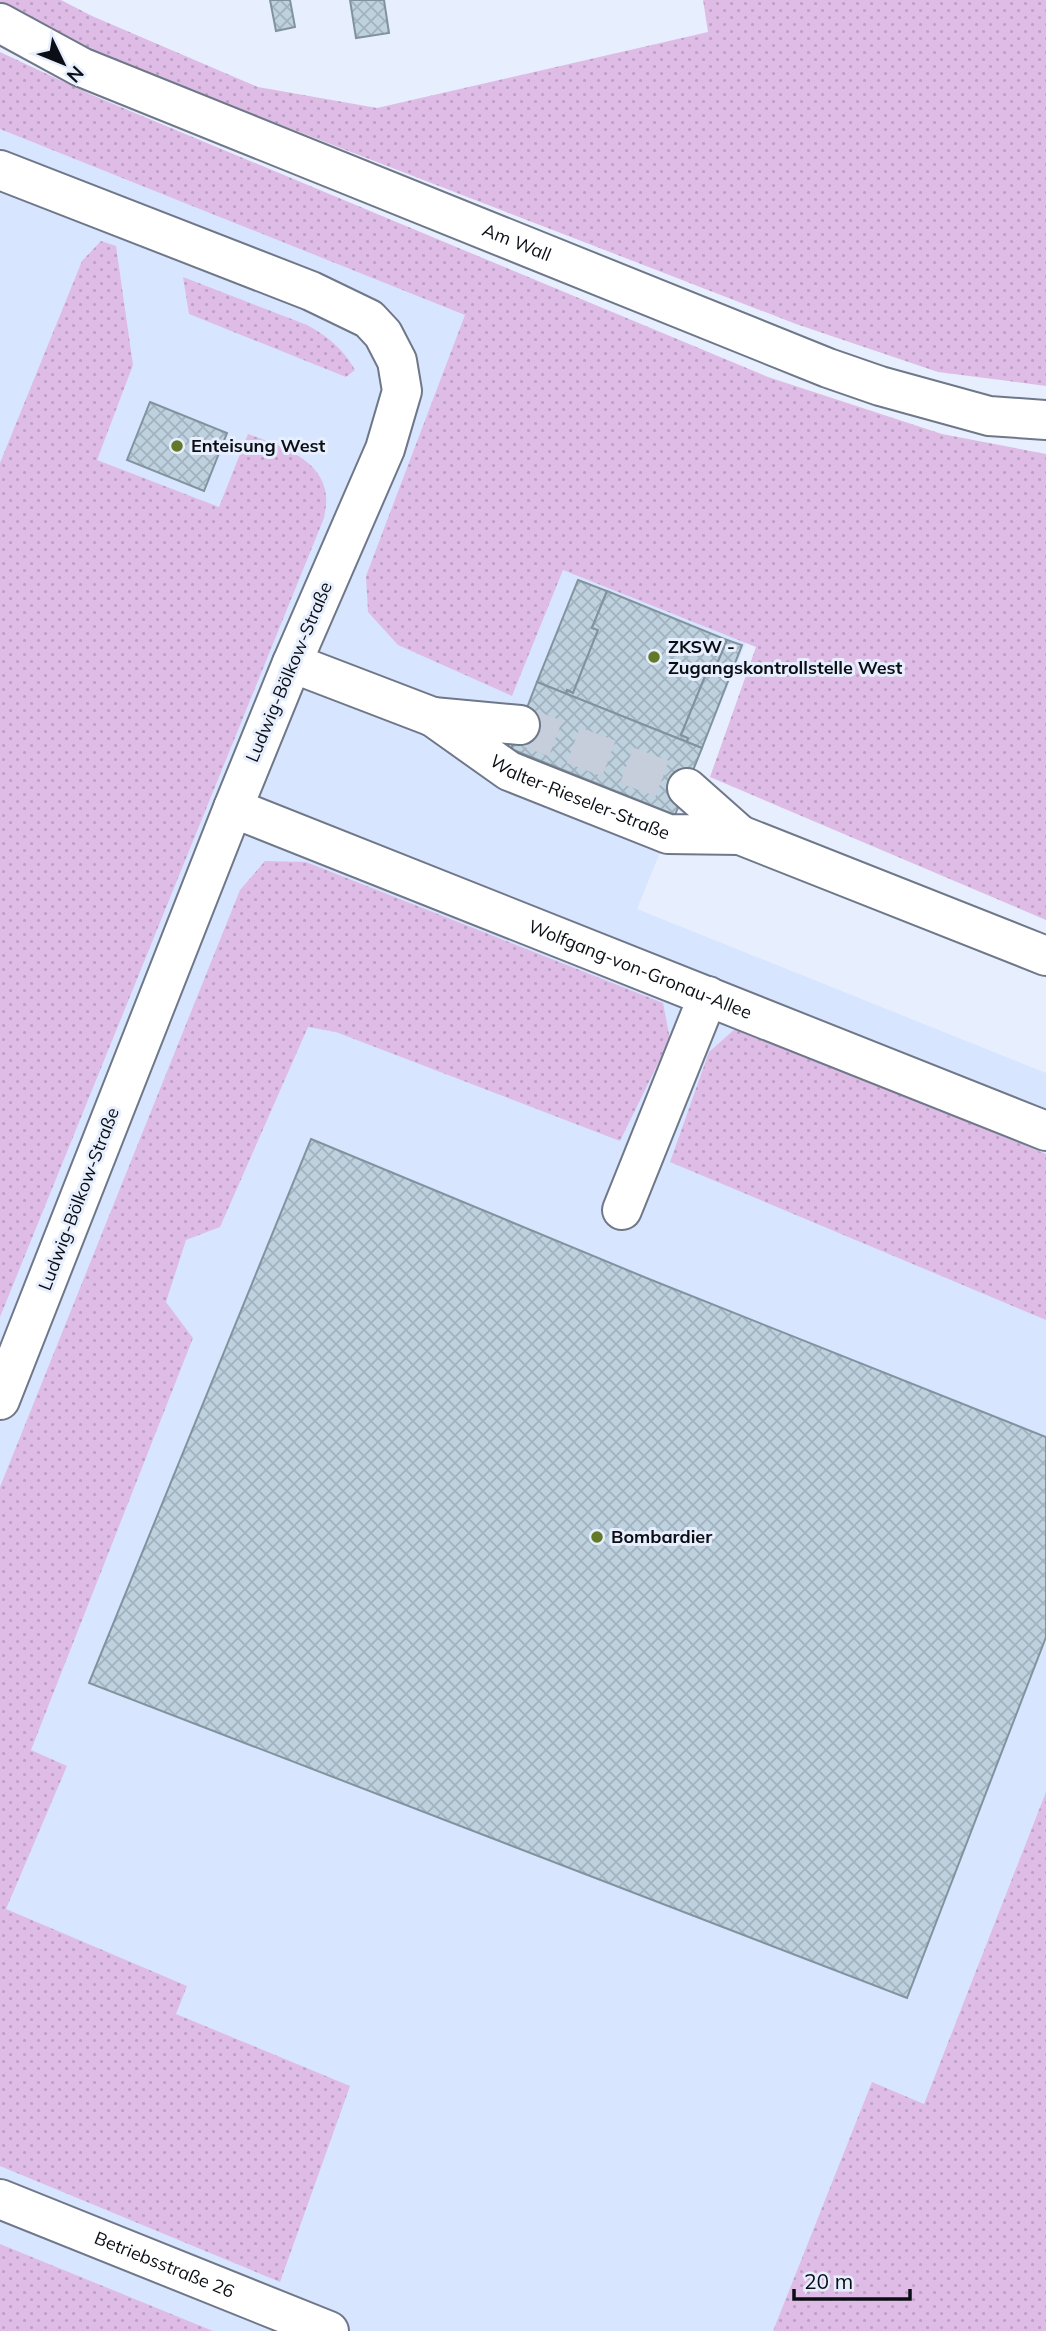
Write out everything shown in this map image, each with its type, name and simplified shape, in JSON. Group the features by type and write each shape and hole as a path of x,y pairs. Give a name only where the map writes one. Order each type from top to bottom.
{"street":[{"name":"Am Wall","path":"0,23 80,67 828,368 880,386 977,413 1046,420"},
{"name":"Ludwig-Bölkow-Straße","path":"0,170 311,292 369,319 383,334 397,361 402,391 385,449 292,663 233,808 0,1400"},
{"name":"Walter-Rieseler-Straße","path":"292,663 433,717 509,771 668,834 740,835"},
{"name":"Walter-Rieseler-Straße","path":"433,717 520,725"},
{"name":"Walter-Rieseler-Straße","path":"687,788 740,835 1046,956"},
{"name":"Wolfgang-von-Gronau-Allee","path":"233,808 1046,1131"},
{"path":"622,1210 708,996"},
{"name":"Betriebsstraße 26","path":"0,2199 329,2331"}],"shaded area":[{"path":"0,0 61,0 92,16 258,87 377,108 708,32 703,0 1046,0 1046,386 938,372 796,324 59,39 0,5"},
{"path":"0,52 92,95 768,377 942,434 1046,454 1046,920 710,777 756,647 563,570 512,696 398,645 368,612 366,576 465,315 0,129"},
{"path":"0,113 730,403 746,642 637,909 1046,1073 1046,2331 0,2331"},
{"path":"101,241 116,246 133,365 97,460 219,507 248,434 285,448 308,463 323,483 326,504 324,518 0,1317 0,463 82,261"},
{"path":"183,277 307,325 335,344 355,370 346,377 189,314"},
{"path":"265,861 306,862 663,1003 670,1039 620,1141 336,1032 308,1027 220,1227 186,1240 166,1302 193,1338 31,1750 67,1766 6,1909 187,1986 176,2014 350,2086 280,2282 0,2166 0,1487 240,890"},
{"path":"736,1028 1046,1154 1046,1320 670,1162 709,1052"},
{"path":"1046,1792 1046,2331 773,2331 872,2082 924,2104"},
{"path":"0,2244 213,2331 0,2331"}],"building":[{"path":"270,0 290,0 295,27 276,31"},
{"path":"350,0 384,0 389,33 356,38"},
{"name":"Enteisung West","path":"150,402 227,433 204,491 127,460"},
{"path":"578,580 607,591 592,628 598,630 573,693 567,690 566,694 537,682"},
{"name":"ZKSW - Zugangskontrollstelle West","path":"607,591 727,640 712,676 706,674 681,735 688,738 687,742 566,694 567,690 573,693 598,630 592,628"},
{"path":"727,640 742,645 702,748 687,742 688,738 681,735 706,674 712,676"},
{"path":"537,682 702,748 675,815 511,749"},
{"name":"Bombardier","path":"311,1139 649,1279 1046,1437 1046,1637 907,1998 89,1683"}],"tunnel":[{"path":"520,725 687,788"}],"place":[{"name":"Enteisung West","path":"177,446"},
{"name":"ZKSW - Zugangskontrollstelle West","path":"654,657"},
{"name":"Bombardier","path":"597,1537"}]}
